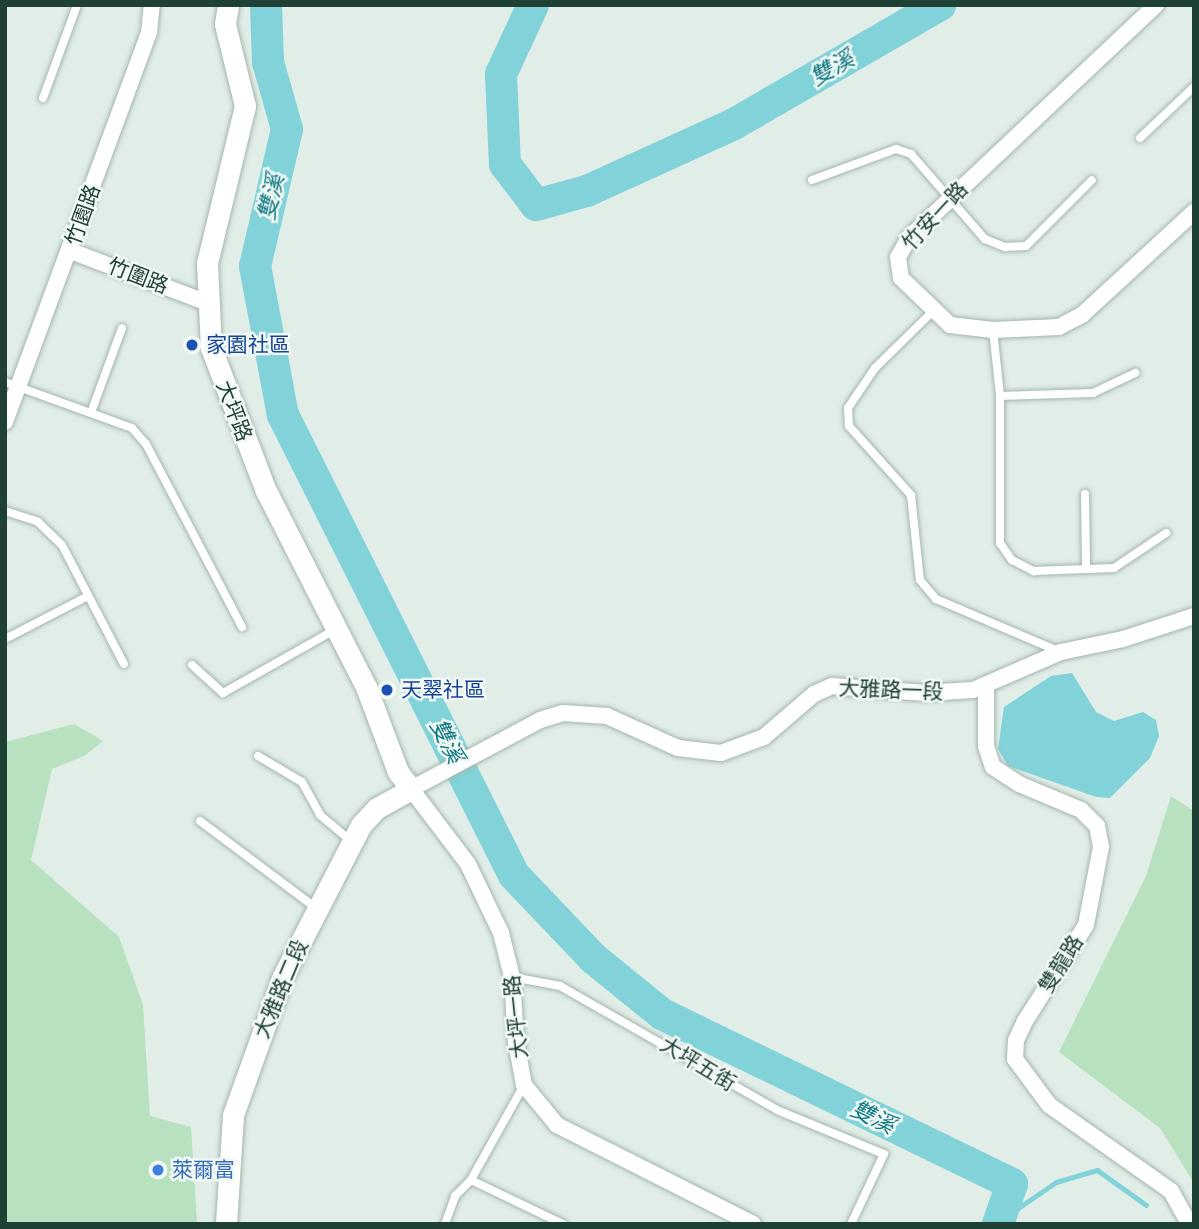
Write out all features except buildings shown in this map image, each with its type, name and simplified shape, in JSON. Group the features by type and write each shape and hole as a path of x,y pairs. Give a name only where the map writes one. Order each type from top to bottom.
{"street":[{"name":"竹園路","path":"5,422 12,385 71,251 149,32 152,5"},
{"name":"大坪路","path":"228,5 225,24 244,106 207,263 205,302 211,348 242,435 366,687 398,772 420,784"},
{"name":"竹安一路","path":"1156,5 909,238 898,257 901,278 933,312 950,325 993,330 1059,327 1083,314 1194,212"},
{"name":"竹圍路","path":"71,251 205,302"},
{"name":"大雅路一段","path":"420,784 540,720 584,712 627,723 678,748 720,753 764,737 814,694 832,686 950,693 986,685 1061,652 1123,639 1194,616"},
{"name":"雙龍路","path":"986,685 986,746 993,767 1019,784 1081,810 1097,826 1101,846 1086,925 1025,1021 1016,1040 1016,1059 1049,1105 1171,1191 1189,1224"},
{"name":"大雅路二段","path":"226,1224 233,1115 282,978 354,842 377,808 420,784"},
{"name":"大坪一路","path":"420,784 468,864 501,933 512,976 516,1042 524,1085 557,1125 753,1224"}],"lane":[{"path":"43,98 77,5"},
{"path":"1140,138 1194,87"},
{"path":"812,180 897,149 911,154 985,239 1005,247 1027,246 1092,180"},
{"path":"933,312 875,368 848,408 849,426 911,495 920,580 936,599 1061,652"},
{"path":"92,410 122,328"},
{"path":"993,330 1000,396 1000,543 1012,560 1034,571 1114,568 1167,533"},
{"path":"1000,396 1093,393 1135,373"},
{"path":"12,385 92,410 132,428 146,444 242,627"},
{"path":"1085,494 1086,568"},
{"path":"5,511 38,522 62,545 124,664"},
{"path":"5,639 88,596"},
{"path":"192,665 223,693 337,629"},
{"path":"258,756 302,782 320,815 354,842"},
{"path":"200,821 318,909"},
{"name":"大坪五街","path":"512,976 561,986 777,1110 884,1154 851,1224"},
{"path":"445,1224 455,1196 471,1180 524,1085"},
{"path":"471,1180 563,1224"}],"green space":[{"path":"74,724 103,741 84,756 52,769 31,860 119,937 143,1005 150,1116 191,1127 197,1224 5,1224 5,742"},
{"path":"1171,796 1194,811 1194,1183 1160,1128 1059,1052 1146,876"}],"water":[{"path":"1072,673 1096,712 1114,721 1143,712 1156,720 1159,736 1150,758 1110,798 1096,797 1008,766 998,749 1004,707 1051,676"}],"waterway":[{"name":"雙溪","path":"266,5 268,62 287,129 255,266 283,415 514,875 593,958 662,1014 1012,1184 998,1224"},
{"name":"雙溪","path":"533,5 501,74 505,164 536,205 587,191 734,124 940,5"},
{"path":"999,1221 1056,1182 1097,1170 1146,1205"}],"place":[{"name":"家園社區","path":"192,345"},
{"name":"天翠社區","path":"387,690"},
{"name":"萊爾富","path":"158,1170"}]}
